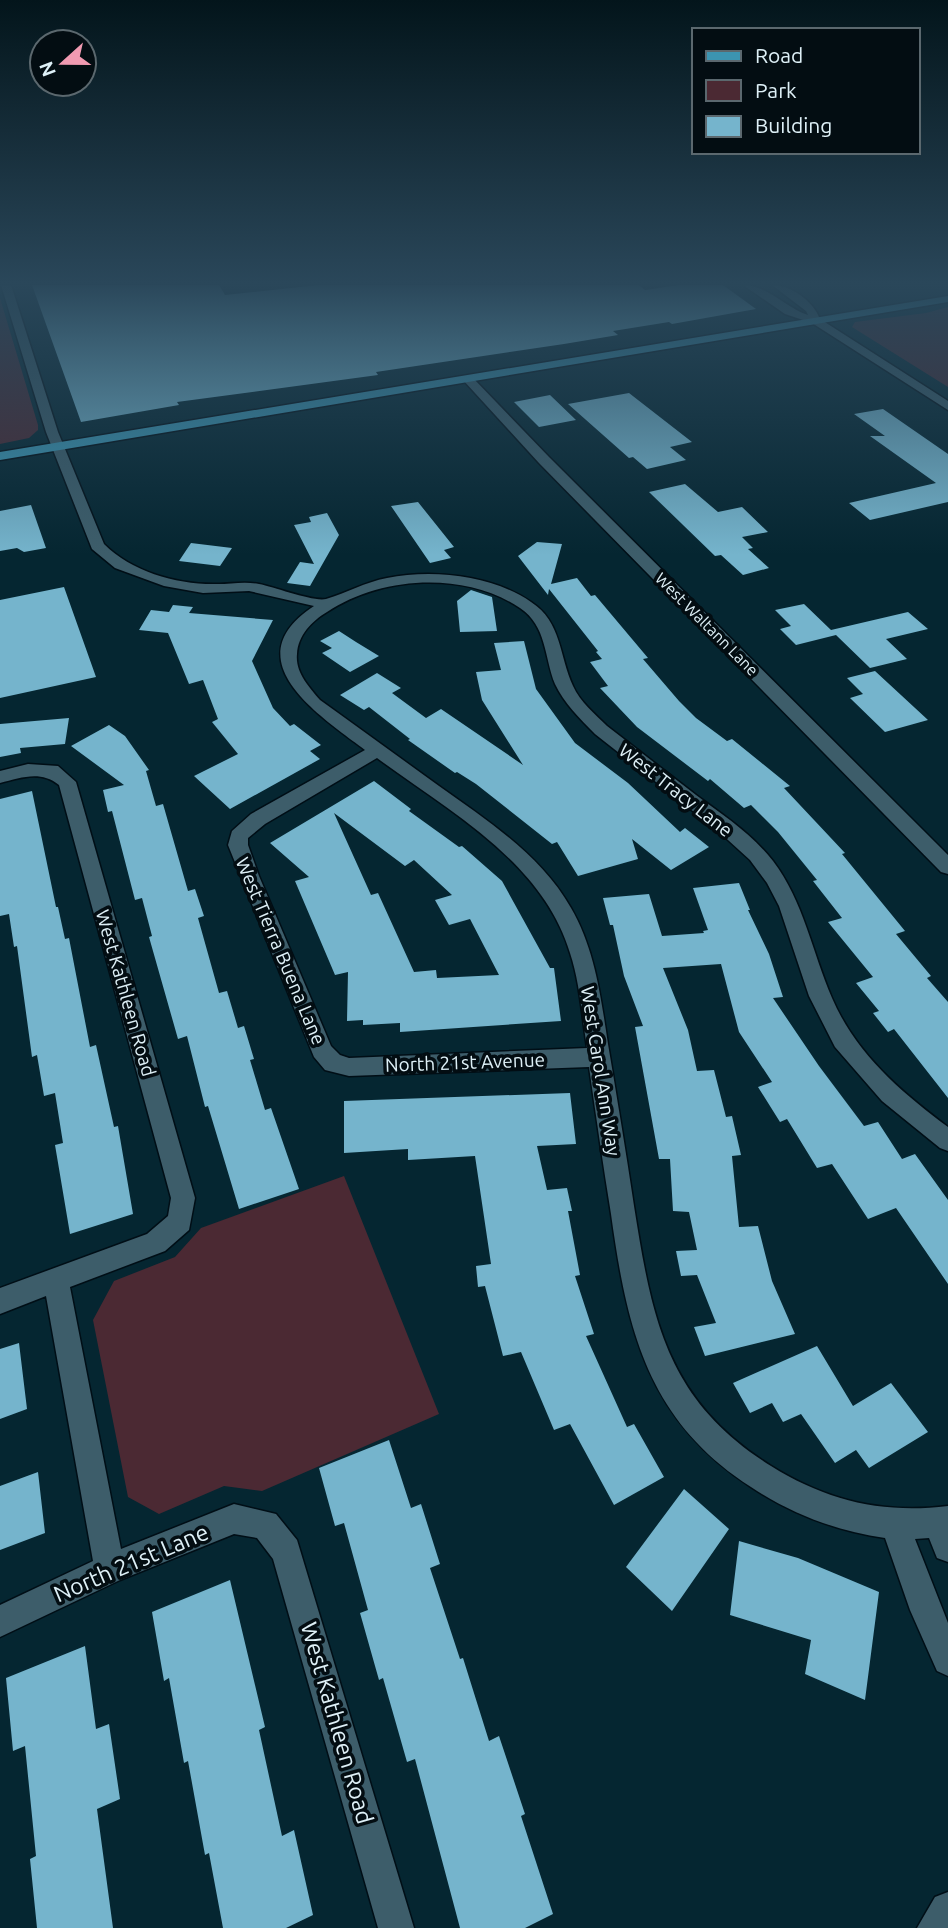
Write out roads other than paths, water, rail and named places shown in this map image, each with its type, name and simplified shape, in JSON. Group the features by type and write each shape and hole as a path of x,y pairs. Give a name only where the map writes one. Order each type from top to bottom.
{"main road":[{"path":"0,456 492,375"}],"street":[{"path":"35,375 58,447 97,546 114,562 150,577 218,589 231,597 318,610"},
{"path":"900,375 948,406"},
{"name":"West Waltann Lane","path":"468,379 536,452 948,867"},
{"name":"West Tracy Lane","path":"318,610 339,596 410,579 442,579 467,583 504,593 527,606 551,634 565,686 585,715 723,825 774,876 789,907 821,997 851,1054 874,1081 948,1141"},
{"name":"West Carol Ann Way","path":"318,610 298,629 289,644 288,663 291,676 300,691 314,704 501,840 550,891 572,928 581,953 638,1299 658,1363 681,1403 713,1439 751,1471 802,1502 842,1516 929,1527 926,1610 948,1660"},
{"name":"West Tierra Buena Lane","path":"333,1063 322,1051 249,876 238,845 239,836 258,819 378,750"},
{"name":"West Kathleen Road","path":"0,777 28,770 52,770 67,782 183,1198 180,1223 156,1243 56,1281"},
{"name":"North 21st Avenue","path":"333,1063 349,1067 598,1057"},
{"path":"0,1301 56,1281 110,1569"},
{"name":"North 21st Lane","path":"0,1620 110,1569 234,1519 265,1525"},
{"name":"West Kathleen Road","path":"265,1525 286,1551 396,1928"},
{"path":"935,1928 948,1910"}]}
